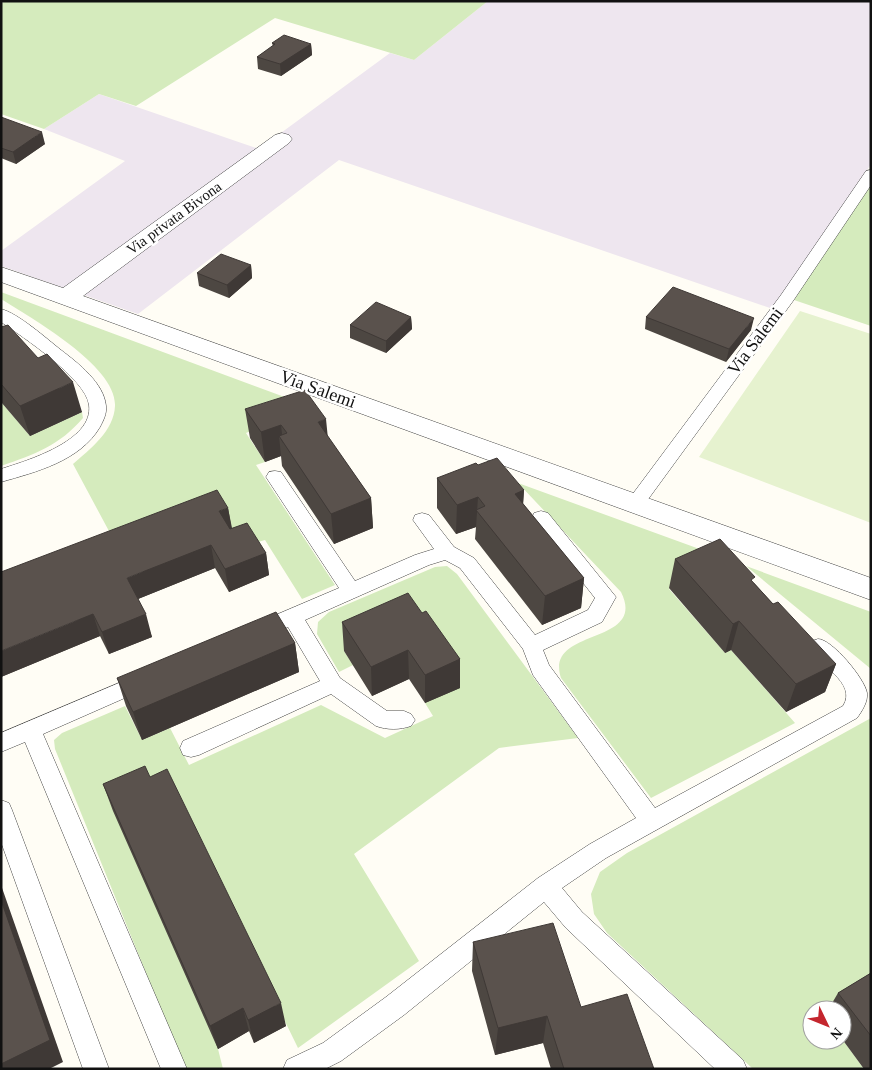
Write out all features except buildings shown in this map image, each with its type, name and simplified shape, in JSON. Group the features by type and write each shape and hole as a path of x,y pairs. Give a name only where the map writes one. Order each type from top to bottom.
{"street":[{"name":"Via privata Bivona","path":"66,297 282,139"},
{"name":"Via Salemi","path":"1,274 871,588"}],"lane":[{"name":"Via Salemi","path":"635,504 787,298 871,174"},
{"path":"1,314 55,353 84,381 94,394 98,405 95,420 81,438 66,449 58,454 1,476"},
{"path":"275,477 351,591"},
{"path":"532,646 595,616 606,597 541,518"},
{"path":"422,520 447,552 466,563 532,646 540,669 651,821"},
{"path":"238,640 422,560 447,552"},
{"path":"292,616 334,684 383,720 404,720"},
{"path":"296,1069 332,1052 395,1006 546,886 598,851 850,712 857,704 858,692 850,677 802,632"},
{"path":"1,743 166,671"},
{"path":"191,748 334,684"},
{"path":"30,730 174,1069"},
{"path":"1,810 96,1069"},
{"path":"546,886 574,920 734,1069"}],"shaded area":[{"path":"488,1 871,1 871,164 773,309 339,160 138,314 1,266 1,251 125,161 44,129 99,94 259,149 390,53 414,60"}],"green space":[{"path":"5,1 488,1 414,60 275,18 136,106 99,94 44,129 1,114 1,4"},
{"path":"871,180 871,326 794,300"},
{"path":"1,292 309,406 246,433 265,462 256,465 335,585 302,599 265,540 258,542 110,533 73,464 100,439 110,424 115,406 112,391 102,375 88,360 51,331 1,299"},
{"path":"800,311 871,334 871,523 699,457"},
{"path":"1,402 30,436 82,412 83,418 65,436 46,448 1,466"},
{"path":"518,483 716,555 669,589 725,653 731,650 795,723 651,798 561,678 560,662 567,651 621,621 625,609 621,592"},
{"path":"447,566 457,574 578,738 499,748 354,854 419,961 298,1048 175,796 223,1069 185,1069 55,749 54,740 62,733 125,706 142,740 170,728 189,765 321,705 385,738 433,716 425,703 459,687 344,651 353,665 339,672 317,634 318,622 329,612 435,567"},
{"path":"746,566 871,612 871,669"},
{"path":"871,718 871,988 851,1000 802,1000 802,1050 850,1050 864,1069 753,1069 607,933 594,914 591,894 600,872 627,853"}]}
